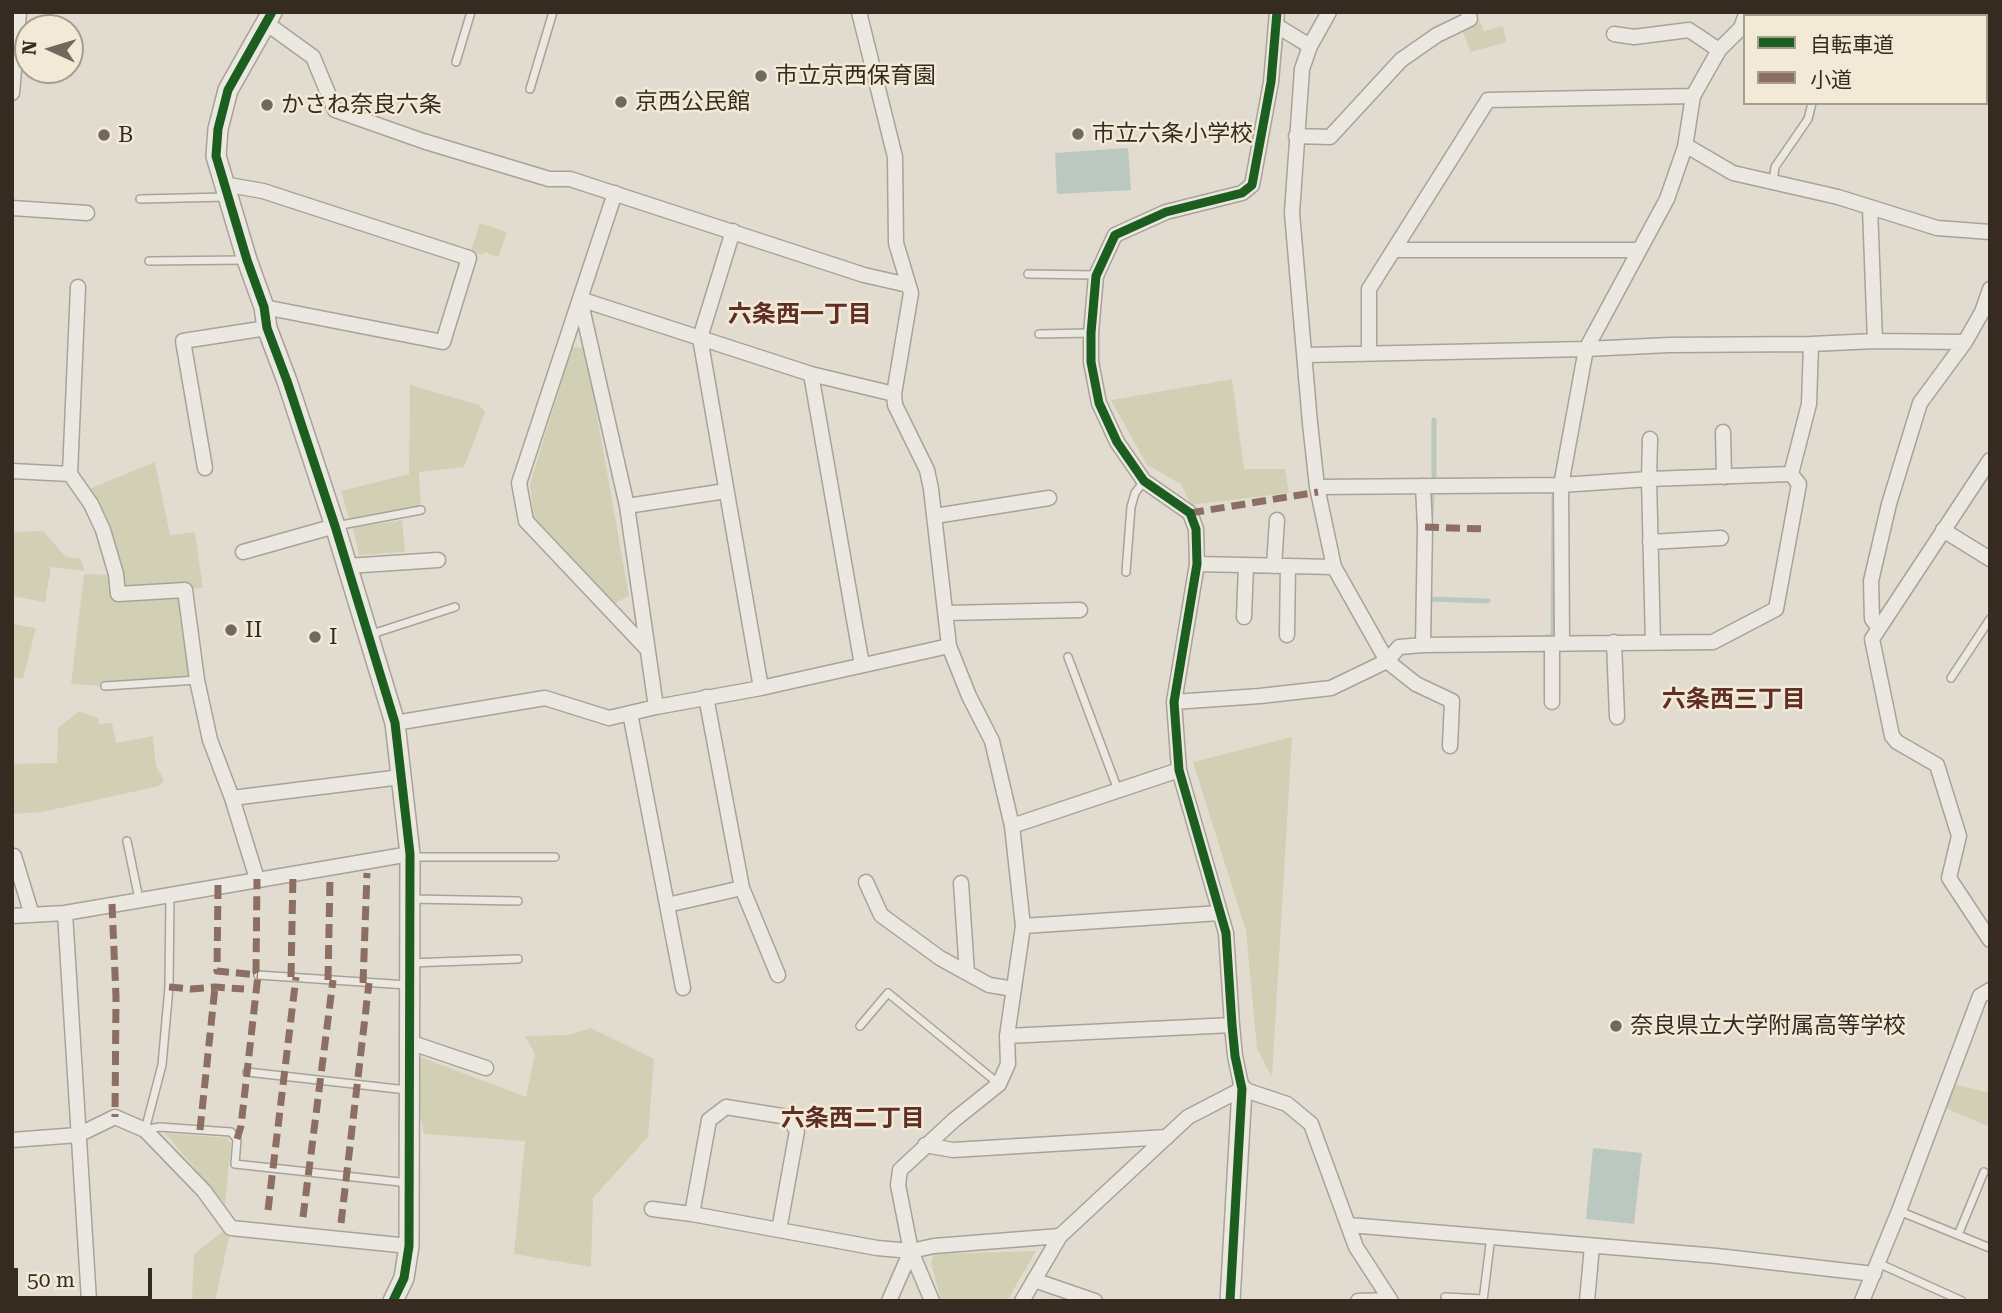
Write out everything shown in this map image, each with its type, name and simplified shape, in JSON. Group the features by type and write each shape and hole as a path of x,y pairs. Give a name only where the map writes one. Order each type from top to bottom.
{"street":[{"path":"12,93 19,12"},
{"path":"859,12 895,157 896,243 911,293 894,394 895,405 927,470 949,646 969,696 992,741 1012,826 1023,926 1007,1036 1007,1064 999,1084 954,1119 900,1170 898,1185 911,1251 932,1301"},
{"path":"1329,12 1310,46 1302,69 1292,213 1317,487 1334,567 1387,661 1416,684 1452,701 1450,746"},
{"path":"1296,136 1330,137 1401,60 1437,35 1470,19 1468,12"},
{"path":"393,1301 404,1278 409,1245 410,855 395,723 335,526 267,328 264,306 247,260 216,156 218,129 228,90 269,18 313,57 335,110 423,141 549,179 570,179 864,275 908,285"},
{"path":"1277,19 1310,46"},
{"path":"1230,1301 1242,1089 1235,1056 1226,933 1179,770 1174,702 1197,564 1196,529 1190,513 1144,481 1117,442 1099,403 1091,362 1091,333 1096,275 1115,235 1166,212 1242,193 1252,185 1271,82 1277,19"},
{"path":"1552,702 1557,644 1561,485 1586,349 1667,199 1685,147 1693,96 1719,50 1741,28 1743,22"},
{"path":"1614,34 1634,37 1689,30 1719,50"},
{"path":"1369,353 1369,289 1489,100 1693,96"},
{"path":"1685,147 1733,173 1838,197 1937,228 1990,232"},
{"path":"225,190 264,191 469,258 443,342 264,306"},
{"path":"615,193 519,483 527,521 647,649"},
{"path":"1870,207 1875,341"},
{"path":"12,208 87,213"},
{"path":"733,232 699,338 761,688"},
{"path":"1394,250 1638,250"},
{"path":"78,287 70,474 91,504 103,530 116,574 118,594 185,590 197,680 210,740 232,798 257,879"},
{"path":"1879,628 1872,619 1871,581 1889,505 1920,403 1965,342 1982,312 1990,289"},
{"path":"580,299 811,374 894,394"},
{"path":"580,299 627,506 656,707"},
{"path":"205,468 183,341 267,328"},
{"path":"1306,355 1669,345 1965,342"},
{"path":"1791,474 1809,404 1811,344"},
{"path":"811,374 862,665"},
{"path":"1723,432 1724,477"},
{"path":"1650,439 1653,643"},
{"path":"1990,460 1872,639 1892,736 1897,742 1937,765 1959,836 1949,878 1990,940"},
{"path":"12,471 70,474"},
{"path":"1317,487 1561,485 1791,474"},
{"path":"1174,702 1331,688 1387,661 1399,647 1713,642 1776,609 1799,484 1791,474"},
{"path":"1423,486 1423,645"},
{"path":"627,506 726,491"},
{"path":"934,516 1049,498"},
{"path":"1277,520 1287,635"},
{"path":"243,552 335,526"},
{"path":"1943,530 1990,559"},
{"path":"1650,542 1721,538"},
{"path":"347,566 438,560"},
{"path":"1197,564 1334,567"},
{"path":"1244,617 1246,565"},
{"path":"946,613 1080,610"},
{"path":"1614,642 1617,717"},
{"path":"395,723 545,698 609,718 761,688 949,646"},
{"path":"706,697 742,888 778,975"},
{"path":"630,713 683,988"},
{"path":"1012,826 1179,770"},
{"path":"232,798 401,777"},
{"path":"12,916 65,913 410,855"},
{"path":"14,856 32,915"},
{"path":"866,882 881,915 940,958 989,985 1014,989"},
{"path":"961,883 967,972"},
{"path":"667,905 742,888"},
{"path":"1023,926 1220,912"},
{"path":"65,913 89,1301"},
{"path":"1862,1301 1980,996 1990,989"},
{"path":"1007,1036 1232,1025"},
{"path":"409,1042 485,1068"},
{"path":"1022,1301 1060,1236 1188,1117 1242,1089 1287,1104 1311,1124 1356,1247 1390,1300"},
{"path":"692,1214 709,1120 726,1107 788,1117 797,1131 779,1230"},
{"path":"12,1140 78,1135 115,1117 145,1130 204,1191 231,1228 409,1245"},
{"path":"925,1145 953,1150 1167,1136"},
{"path":"652,1209 877,1248 911,1251 934,1246 1060,1236"},
{"path":"1349,1225 1876,1268"},
{"path":"1587,1301 1592,1246"},
{"path":"889,1301 911,1251"},
{"path":"1034,1280 1095,1301"},
{"path":"1357,1301 1390,1300"}],"lane":[{"path":"456,62 471,12"},
{"path":"530,89 554,12"},
{"path":"1773,181 1775,167 1808,119 1812,105"},
{"path":"141,200 225,190"},
{"path":"149,261 247,260"},
{"path":"1028,274 1096,275"},
{"path":"1039,334 1091,333"},
{"path":"1126,572 1131,507 1135,493 1144,481"},
{"path":"335,526 421,510"},
{"path":"368,635 455,607"},
{"path":"1951,678 1990,619"},
{"path":"1068,657 1118,790"},
{"path":"105,686 197,680"},
{"path":"127,841 139,899"},
{"path":"410,855 555,857"},
{"path":"170,894 169,987 162,1065 145,1130 159,1127 230,1132 237,1139 235,1164 409,1183"},
{"path":"410,899 518,901"},
{"path":"409,963 519,959"},
{"path":"258,975 409,985"},
{"path":"860,1026 888,993 999,1084"},
{"path":"247,1072 409,1090"},
{"path":"1958,1235 1983,1172"},
{"path":"1899,1211 1990,1248"},
{"path":"1445,1297 1483,1300 1491,1236"},
{"path":"1876,1268 1962,1301"}],"shaded area":[{"path":"1480,21 1484,31 1503,26 1506,42 1471,52 1461,28"},
{"path":"1128,148 1131,190 1057,194 1055,153"},
{"path":"480,223 507,232 498,257 471,251"},
{"path":"572,347 585,348 629,596 615,603 534,517 530,484"},
{"path":"1232,379 1244,469 1285,469 1289,493 1191,505 1181,484 1147,465 1111,400"},
{"path":"410,385 479,405 485,412 464,467 419,472 421,506 349,518 341,491 409,474"},
{"path":"155,462 170,535 195,532 203,588 185,590 178,594 189,679 105,686 71,684 84,574 115,575 84,491"},
{"path":"402,520 405,552 359,555 353,528"},
{"path":"43,531 66,557 80,558 85,571 51,567 45,602 12,596 12,532"},
{"path":"12,624 36,628 23,679 12,677"},
{"path":"79,711 98,718 99,724 112,723 116,743 153,736 156,766 164,780 159,786 42,812 12,814 12,764 57,763 58,728"},
{"path":"1292,737 1272,1077 1257,1049 1246,931 1193,762"},
{"path":"591,1028 654,1059 648,1137 593,1198 591,1267 514,1254 525,1141 424,1134 416,1094 418,1056 526,1097 535,1054 525,1036 568,1035"},
{"path":"1953,1084 1990,1093 1990,1127 1943,1107"},
{"path":"165,1133 227,1138 231,1144 225,1204"},
{"path":"1593,1148 1642,1153 1634,1224 1586,1219"},
{"path":"223,1231 230,1233 215,1301 192,1301 194,1254"},
{"path":"1036,1251 1007,1301 941,1301 931,1263 934,1254"}],"waterway":[{"path":"1434,420 1434,477"},
{"path":"1547,637 1553,637 1554,494"},
{"path":"1431,517 1432,496"},
{"path":"1429,599 1488,601"}],"marked path":[{"path":"1190,513 1318,492"},
{"path":"1425,527 1485,529"},
{"path":"291,977 293,873"},
{"path":"363,983 367,873"},
{"path":"328,980 330,878"},
{"path":"237,1139 241,1126 258,975 257,879"},
{"path":"218,885 217,971 258,975"},
{"path":"112,904 116,997 115,1117"},
{"path":"268,1210 296,977"},
{"path":"303,1217 333,980"},
{"path":"341,1223 369,983"},
{"path":"169,987 244,989"},
{"path":"200,1130 215,987"}],"cycle path":[{"path":"272,12 228,90 218,129 216,156 264,307 267,328 335,526 395,723 410,854 409,1246 404,1278 393,1301"},
{"path":"1230,1301 1242,1089 1235,1056 1226,933 1179,770 1174,702 1197,564 1196,529 1190,513 1144,481 1117,442 1099,403 1091,362 1091,333 1096,276 1115,235 1166,212 1242,193 1252,185 1271,82 1277,12"}],"place":[{"name":"市立京西保育園","path":"761,76"},
{"name":"京西公民館","path":"621,102"},
{"name":"かさね奈良六条","path":"267,105"},
{"name":"市立六条小学校","path":"1078,134"},
{"name":"B","path":"104,135"},
{"name":"II","path":"231,630"},
{"name":"I","path":"315,637"},
{"name":"奈良県立大学附属高等学校","path":"1616,1026"}],"district":[{"name":"六条西一丁目","path":"800,315"},
{"name":"六条西三丁目","path":"1734,700"},
{"name":"六条西二丁目","path":"853,1119"}]}
